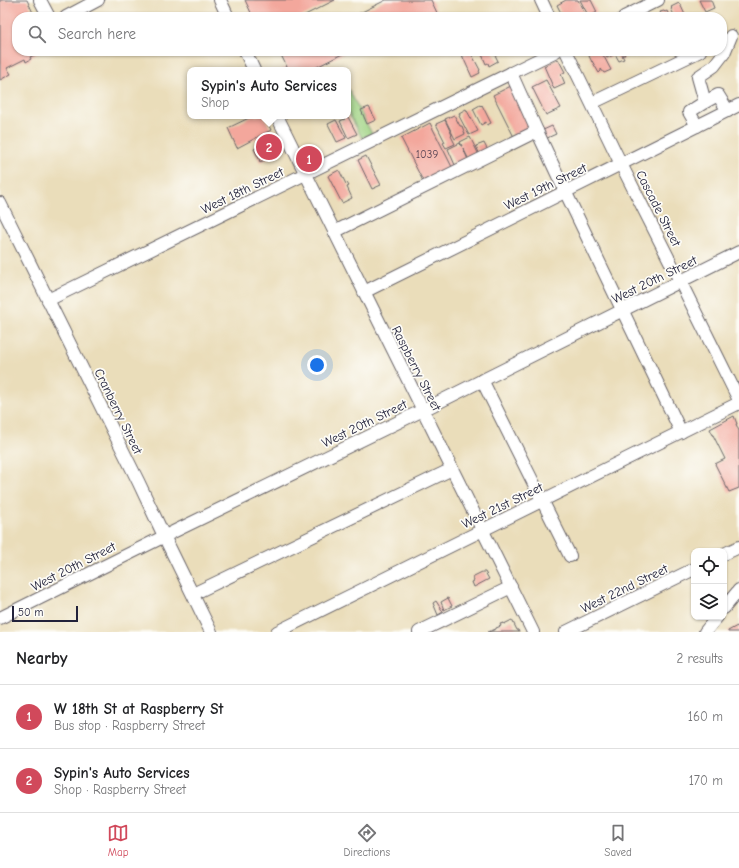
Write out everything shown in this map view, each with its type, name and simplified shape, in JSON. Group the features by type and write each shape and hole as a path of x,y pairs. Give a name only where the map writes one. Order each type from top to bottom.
{"street":[{"path":"40,0 46,12"},
{"path":"75,12 98,0"},
{"path":"220,0 226,12"},
{"path":"541,0 547,12"},
{"path":"634,12 658,0"},
{"path":"727,46 731,36"},
{"path":"247,56 253,67"},
{"name":"West 18th Street","path":"48,300 546,56"},
{"name":"Cascade Street","path":"568,56 739,400"},
{"path":"592,103 690,56"},
{"path":"705,102 698,77 714,66 722,56"},
{"path":"511,73 565,191 682,432"},
{"path":"697,126 689,112 718,95 728,111"},
{"name":"West 19th Street","path":"364,292 739,105"},
{"name":"Raspberry Street","path":"278,119 533,632"},
{"path":"334,232 537,131"},
{"name":"Cranberry Street","path":"0,203 211,632"},
{"name":"West 20th Street","path":"0,617 423,410 739,252"},
{"path":"482,380 570,556"},
{"name":"West 21st Street","path":"277,632 739,403"},
{"path":"193,594 452,469"},
{"path":"727,553 739,547"},
{"name":"West 22nd Street","path":"566,632 691,570"},
{"path":"419,632 511,587"},
{"path":"727,604 739,590"},
{"path":"705,632 715,620"}],"green space":[{"path":"351,94 372,134 362,138 351,118"}],"building":[{"path":"0,0 27,0 33,12 12,12 12,56 32,56 30,57 31,59 26,62 25,59 7,68 11,74 0,80"},
{"path":"245,0 335,0 311,12 251,12"},
{"path":"386,0 431,0 437,12 362,12"},
{"path":"566,0 578,0 584,12 560,12 557,5"},
{"path":"580,0 591,0 597,12 586,12"},
{"path":"699,0 711,0 714,8 705,12"},
{"path":"679,3 684,12 672,12 671,7"},
{"path":"282,56 338,56 317,67 287,67"},
{"path":"462,56 473,56 480,70 480,73 472,77"},
{"path":"483,56 496,56 498,61 489,66 488,63 486,64"},
{"path":"589,56 604,56 611,70 604,73 601,69 599,73"},
{"path":"616,56 622,56 624,59 619,61"},
{"path":"558,59 565,72 561,74 565,84 554,89 544,66"},
{"path":"546,80 561,108 546,115 532,87"},
{"path":"511,86 533,130 515,139 493,95"},
{"path":"482,105 491,123 487,125 486,122 481,125 473,109"},
{"path":"369,107 376,120 367,124 361,110"},
{"path":"466,109 478,131 469,135 459,116 459,113"},
{"path":"454,115 460,126 462,126 465,134 455,139 445,119"},
{"path":"247,119 266,119 271,130 237,148 228,128"},
{"path":"349,119 357,134 348,138 340,121"},
{"path":"336,120 346,138 337,142 328,124"},
{"path":"445,120 455,144 446,148 443,143 445,142 436,124"},
{"path":"430,123 452,167 423,181 401,138"},
{"path":"552,126 556,134 545,139 541,131"},
{"path":"274,134 283,151 260,162 254,149 261,145 259,142"},
{"path":"470,137 479,155 469,160 463,148 469,162 455,165 448,149 460,143 462,146 460,142"},
{"path":"484,143 488,151 480,155 476,146"},
{"path":"366,156 381,185 372,189 358,160"},
{"path":"339,170 346,184 347,183 349,186 347,187 352,198 342,203 328,176"},
{"path":"734,416 739,431 739,488 729,492 715,464 725,459 710,429"},
{"path":"485,572 489,579 474,587 472,577"},
{"path":"448,598 452,606 444,610 441,602"},
{"path":"436,601 443,612 438,615 433,603"},
{"path":"512,620 519,632 488,632 501,626 500,624 504,624"},
{"path":"737,626 739,632 728,632 728,631"}],"place":[{"name":"Sypin's Auto Services","path":"269,147"},
{"name":"W 18th St at Raspberry St","path":"309,159"}]}
